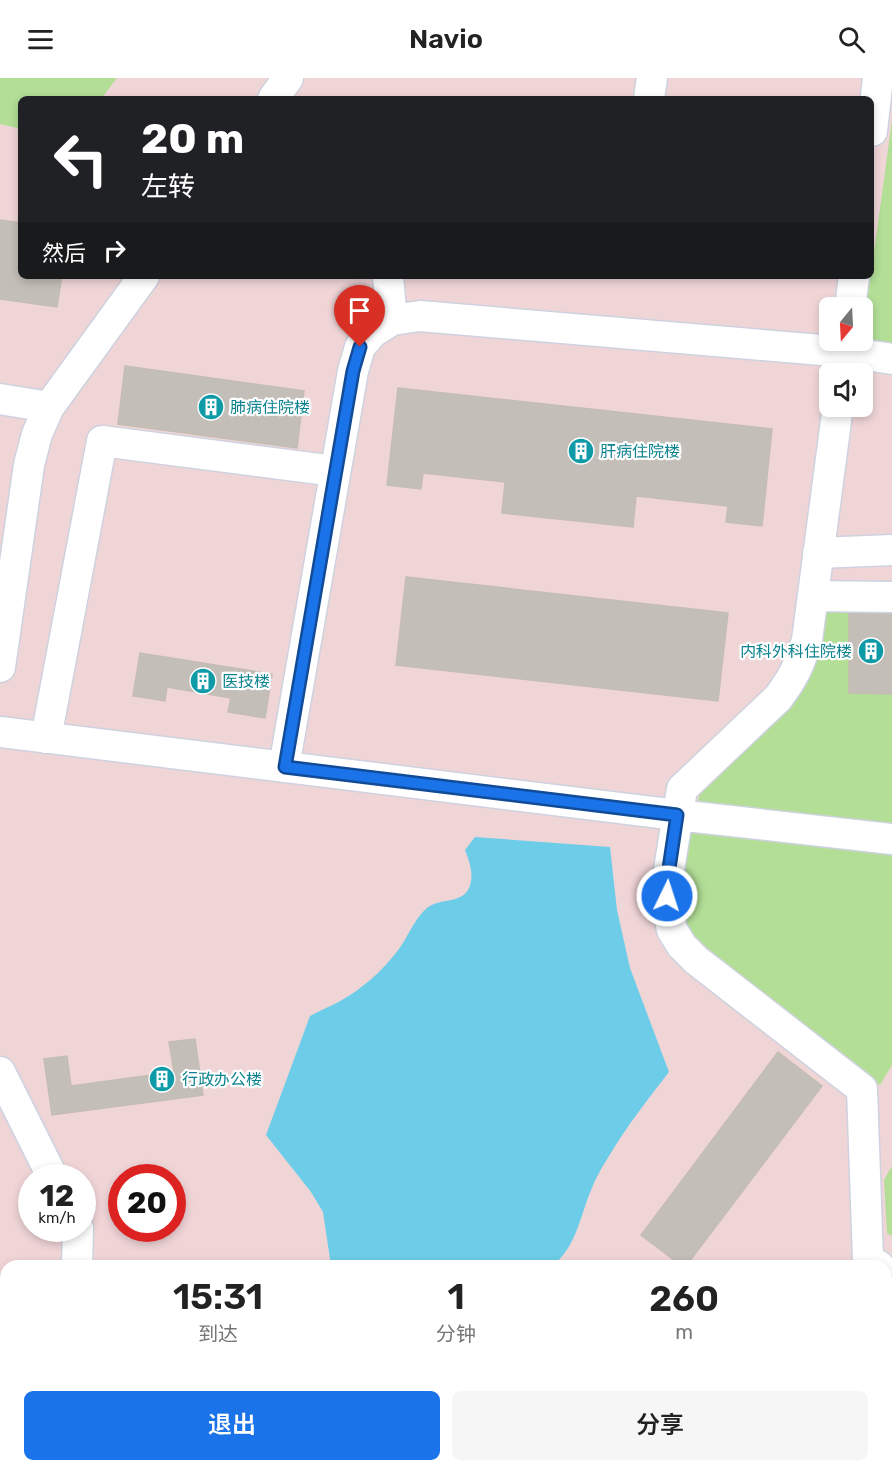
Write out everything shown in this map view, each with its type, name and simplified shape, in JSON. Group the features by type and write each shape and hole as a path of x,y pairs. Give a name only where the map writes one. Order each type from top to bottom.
{"street":[{"path":"275,96 288,78"},
{"path":"650,96 652,78"},
{"path":"874,113 878,78"},
{"path":"0,667 29,465 37,434 49,407 142,279"},
{"path":"388,279 392,320"},
{"path":"851,297 854,279"},
{"path":"285,767 353,371 360,347 373,332 392,320 420,316 892,358"},
{"path":"0,399 49,407"},
{"path":"837,417 807,640 801,660 791,680 778,698 682,789 667,882 668,910 672,930 682,946 696,960 862,1089 868,1260"},
{"path":"46,738 102,441 336,471"},
{"path":"818,553 892,550"},
{"path":"813,596 892,597"},
{"path":"0,732 892,839"},
{"path":"0,1072 46,1164"},
{"path":"77,1260 78,1242"}],"shaded area":[{"path":"117,78 892,78 892,1251 887,1260 82,1260 68,1256 67,1260 0,1260 0,124 18,128 18,279 874,279 874,96 103,96"}],"green space":[{"path":"0,78 117,78 103,96 18,96 18,128 0,124"},
{"path":"892,120 892,345 873,342 873,297 867,297 870,279 874,279 874,252"},
{"path":"849,609 892,694 892,824 698,801 703,779 804,686 814,665 825,611"},
{"path":"692,829 892,851 892,1065 880,1085 699,948 687,932 681,904 683,871"},
{"path":"892,1166 892,1236 887,1233 884,1180"}],"water":[{"path":"475,837 610,847 617,910 630,968 669,1072 630,1123 607,1160 588,1198 577,1230 567,1250 558,1260 330,1260 323,1212 311,1192 266,1135 310,1016 347,997 377,974 390,961 427,908 459,897 468,890 471,875 465,850"}],"building":[{"path":"0,220 18,223 18,279 62,279 57,307 0,299"},
{"name":"肺病住院楼","path":"125,366 304,391 297,448 118,424"},
{"name":"肝病住院楼","path":"398,388 772,429 762,526 726,522 728,506 636,496 633,527 502,513 505,482 423,473 421,489 387,485"},
{"path":"406,577 728,613 718,701 396,665"},
{"name":"内科外科住院楼","path":"849,609 892,609 892,694 849,693"},
{"name":"医技楼","path":"140,653 272,674 265,718 228,712 231,698 167,687 165,701 133,696"},
{"name":"行政办公楼","path":"195,1039 203,1095 52,1115 44,1059 67,1056 71,1086 174,1072 169,1042"},
{"path":"778,1052 822,1086 691,1260 674,1260 641,1235"}],"place":[{"name":"肺病住院楼","path":"211,407"},
{"name":"肝病住院楼","path":"581,451"},
{"name":"内科外科住院楼","path":"871,651"},
{"name":"医技楼","path":"203,681"},
{"name":"行政办公楼","path":"162,1079"}],"route":[{"path":"360,347 353,371 285,767 677,815 667,896"}]}
